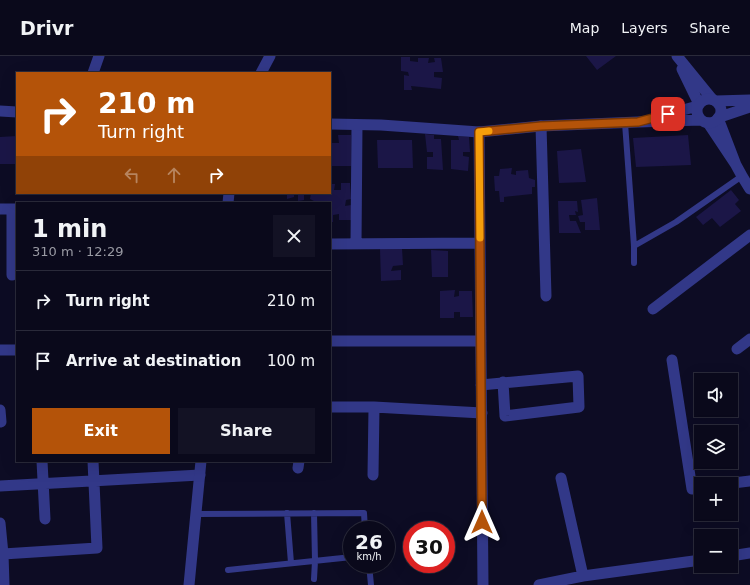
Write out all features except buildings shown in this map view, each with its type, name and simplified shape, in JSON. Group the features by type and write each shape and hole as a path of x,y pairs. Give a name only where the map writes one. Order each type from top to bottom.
{"street":[{"path":"93,72 98,56"},
{"path":"262,72 270,56"},
{"path":"677,56 720,106 721,113 719,117 736,165"},
{"path":"677,56 698,105 697,114 736,165 750,189"},
{"path":"638,122 698,105 704,100 708,99 750,100"},
{"path":"331,124 381,125 479,132 541,126 638,122 712,123 719,117 750,107"},
{"path":"0,111 16,112"},
{"path":"356,244 357,125"},
{"path":"541,126 546,296"},
{"path":"479,132 483,585"},
{"path":"0,209 14,209 12,275"},
{"path":"653,309 750,234"},
{"path":"331,244 480,243"},
{"path":"737,349 750,339"},
{"path":"331,341 481,341"},
{"path":"0,350 16,350"},
{"path":"672,360 692,489 694,489"},
{"path":"481,384 503,382 578,376 579,407 504,416 503,382"},
{"path":"331,407 374,407 482,413"},
{"path":"373,475 374,407"},
{"path":"0,410 1,422"},
{"path":"42,462 45,519"},
{"path":"3,554 97,548 93,462"},
{"path":"189,585 202,462"},
{"path":"0,486 200,475"},
{"path":"561,478 583,576"},
{"path":"738,482 750,481"},
{"path":"0,523 4,585"},
{"path":"738,555 750,553"},
{"path":"539,585 583,576 694,561"}],"lane":[{"path":"625,123 634,263"},
{"path":"634,246 676,222 742,176"},
{"path":"287,513 291,563"},
{"path":"314,513 314,579"},
{"path":"196,514 364,513 364,521"},
{"path":"228,570 343,558"},
{"path":"370,573 371,585"}],"slow traffic":[{"path":"480,238 479,132 489,131"}],"route":[{"path":"482,522 479,132 541,126 638,122 668,114"}]}
